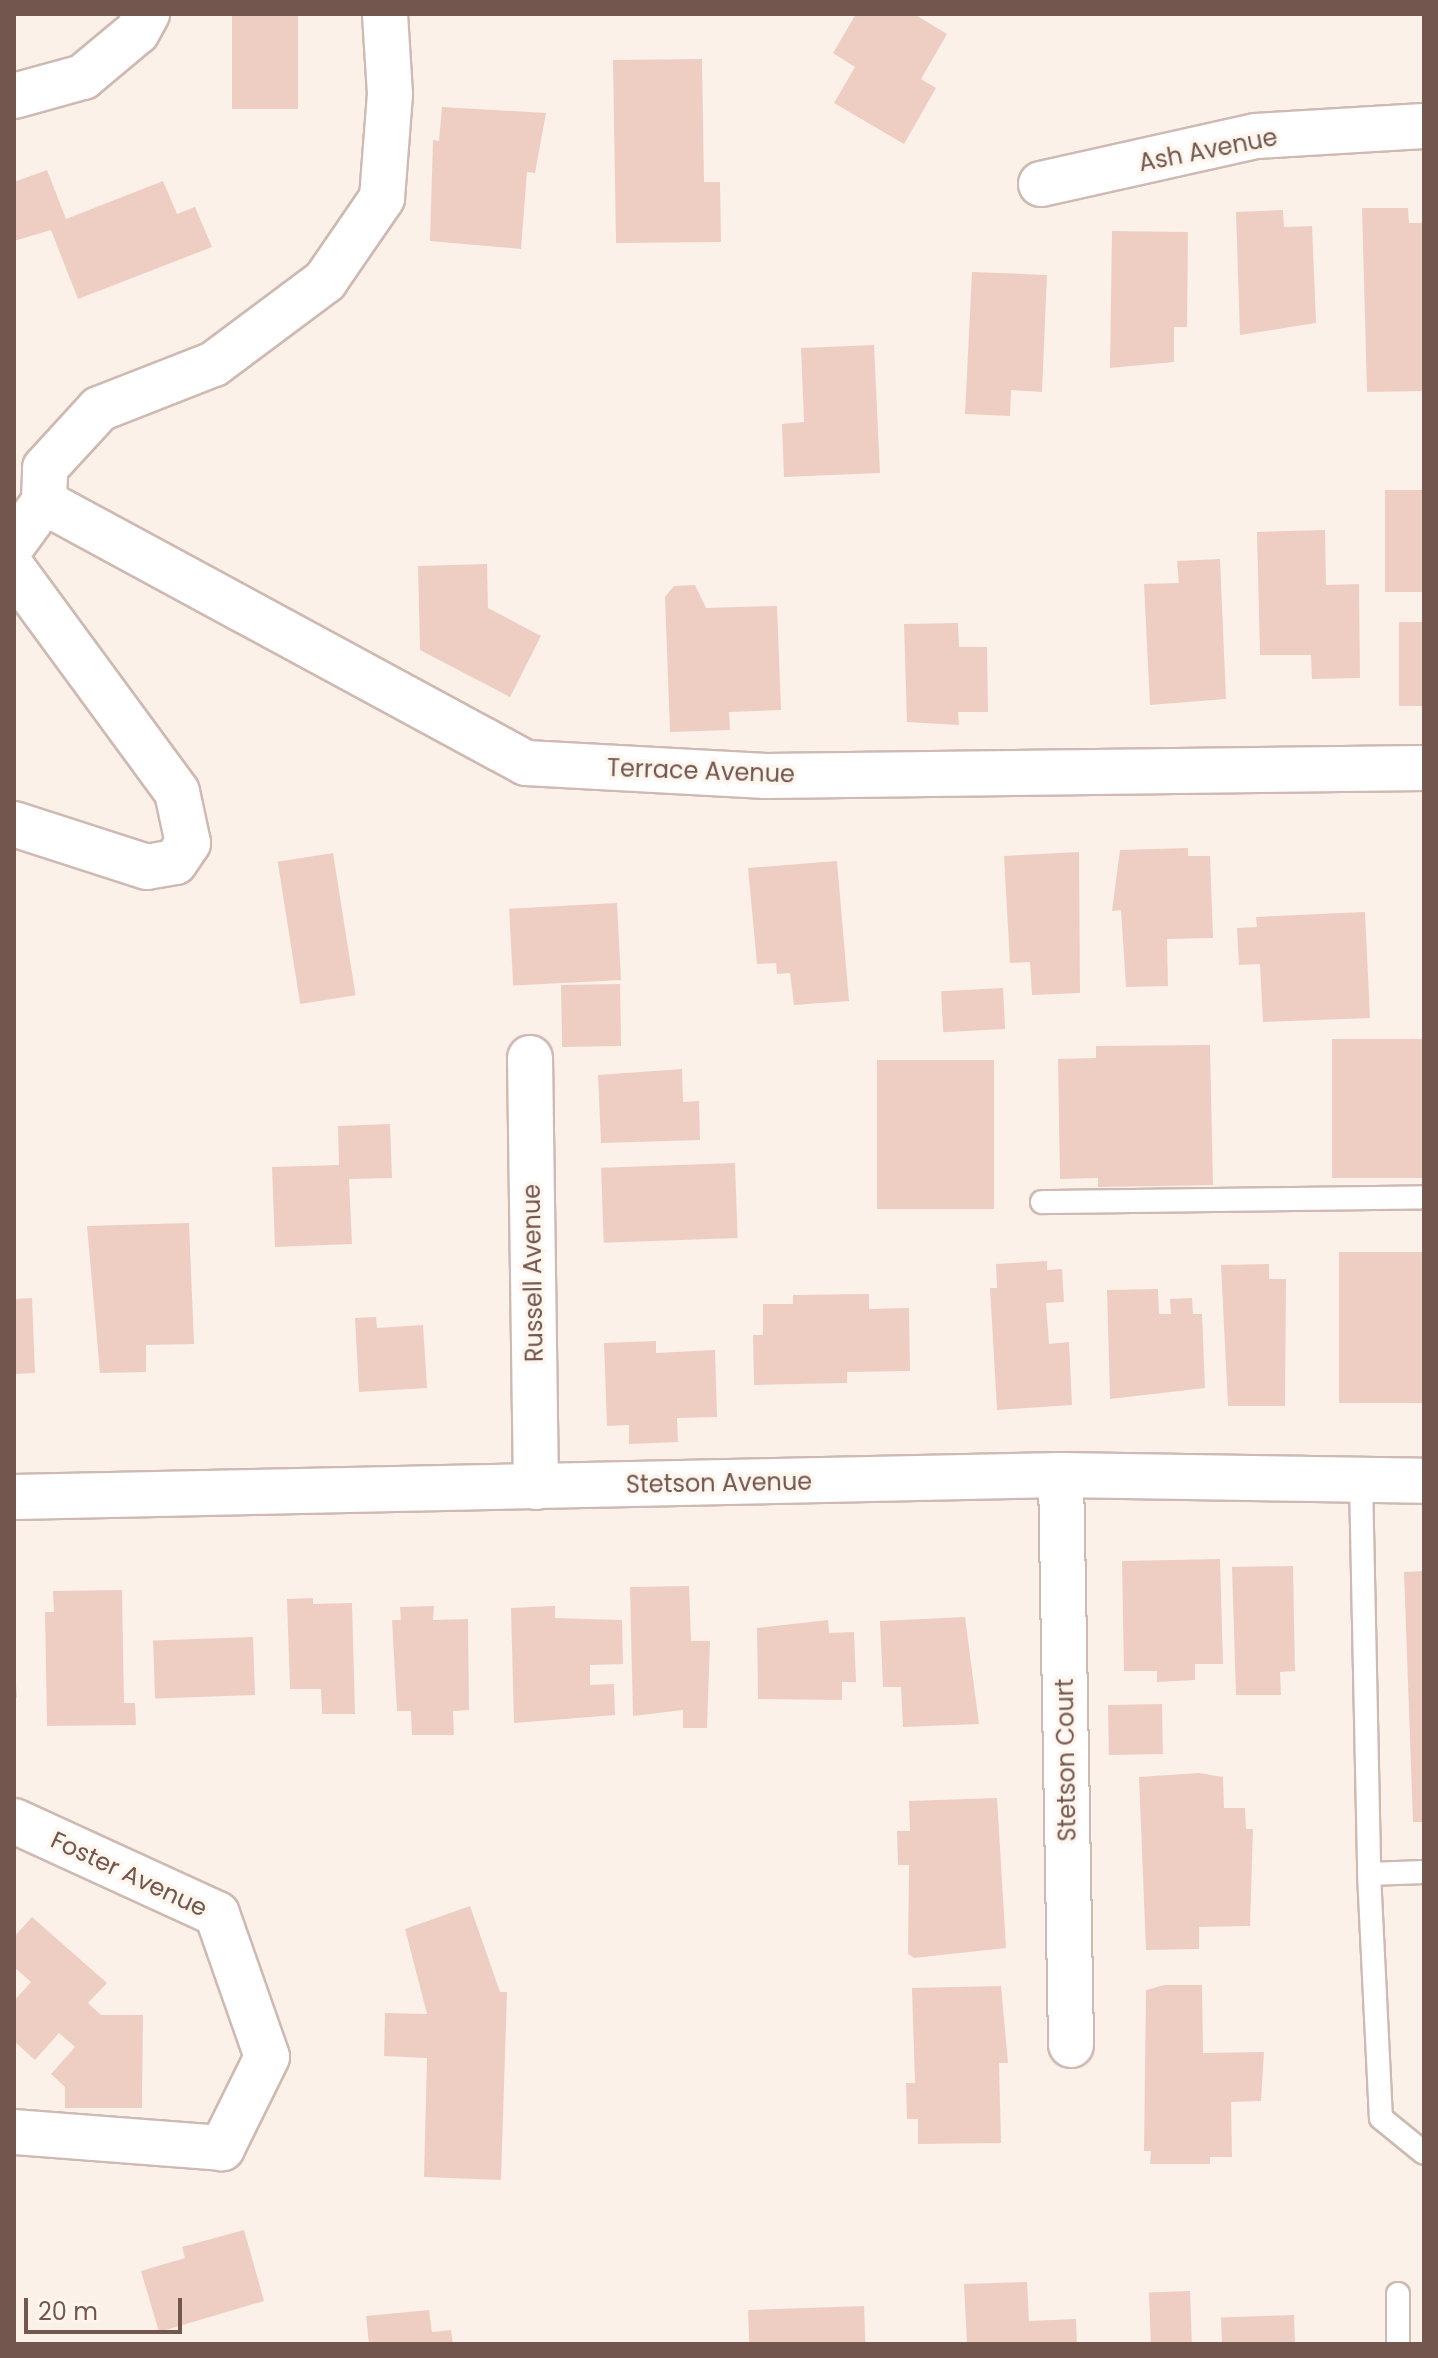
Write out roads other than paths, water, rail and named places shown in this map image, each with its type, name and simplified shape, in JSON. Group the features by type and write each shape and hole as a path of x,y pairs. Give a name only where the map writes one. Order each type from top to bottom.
{"street":[{"path":"14,96 83,77 137,32 147,14"},
{"path":"14,543 44,502 45,468 99,409 214,364 325,281 382,198 390,94 385,14"},
{"name":"Ash Avenue","path":"1041,184 1256,136 1424,126"},
{"name":"Terrace Avenue","path":"44,502 526,763 766,776 1424,768"},
{"path":"14,570 177,792 188,843 175,862 147,867 14,824"},
{"name":"Russell Avenue","path":"530,1058 536,1487"},
{"name":"Stetson Avenue","path":"14,1497 1061,1475 1424,1481"},
{"name":"Stetson Court","path":"1061,1475 1071,2045"},
{"name":"Foster Avenue","path":"14,1821 217,1914 267,2057 222,2148 14,2132"}],"lane":[{"path":"1042,1202 1424,1197"},
{"path":"1361,1480 1369,1874 1381,2118 1424,2153"},
{"path":"1369,1874 1424,1872"},
{"path":"1398,2294 1398,2344"}]}
